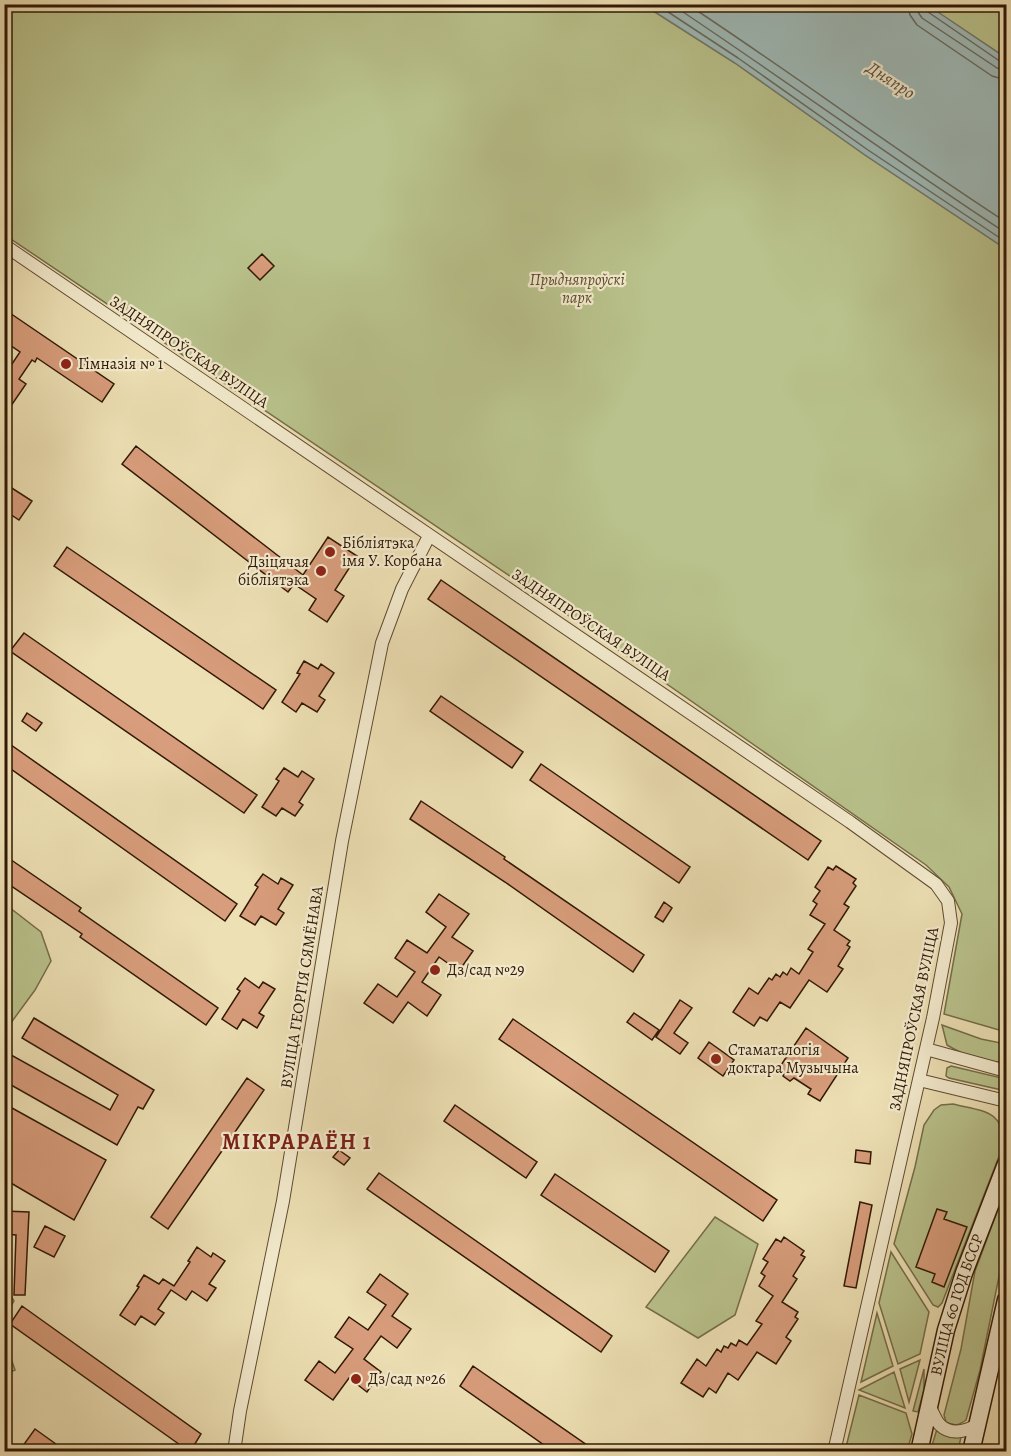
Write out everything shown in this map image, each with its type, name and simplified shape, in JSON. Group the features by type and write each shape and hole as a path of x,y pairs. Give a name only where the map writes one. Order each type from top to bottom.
{"main road":[{"name":"ВУЛІЦА 60 ГОД БССР","path":"919,1452 946,1330 960,1284 1006,1164"},
{"path":"971,1452 1006,1300"}],"street":[{"name":"ЗАДНЯПРОЎСКАЯ ВУЛІЦА","path":"4,245 850,822 936,884 948,901 951,923 926,1049 834,1452"},
{"name":"ВУЛІЦА ГЕОРГІЯ СЯМЁНАВА","path":"234,1452 240,1411 283,1201 342,841 382,643 409,572 429,536"},
{"path":"926,1049 1006,1071"},
{"path":"919,1080 1006,1101"},
{"path":"930,1407 940,1426 951,1431 968,1431 978,1424"}],"green space":[{"name":"Прыдняпроўскі парк","path":"4,5 644,5 735,63 865,155 1006,249 1006,1032 944,1014 962,914 949,887 926,865 578,622 5,235"},
{"path":"926,5 1006,5 1006,58"},
{"path":"5,904 41,932 51,961 35,990 5,1031"},
{"path":"942,1025 981,1039 1006,1044 1006,1062 975,1058 947,1045"},
{"path":"951,1066 1006,1079 1006,1091 949,1078 946,1076 947,1068"},
{"path":"953,1104 982,1111 996,1119 1003,1134 1003,1146 942,1303 938,1307 933,1305 894,1244 924,1125 934,1110 941,1105"},
{"path":"1006,1188 1006,1242 980,1370 966,1420 956,1425 951,1424 946,1422 944,1415 961,1349 975,1271"},
{"path":"715,1217 758,1244 735,1315 698,1338 646,1307"},
{"path":"891,1252 929,1312 920,1354 898,1364 879,1303"},
{"path":"5,1286 14,1301 5,1316"},
{"path":"877,1313 893,1366 861,1382"},
{"path":"4,1338 15,1370 5,1374 4,1374"},
{"path":"920,1360 909,1402 900,1369"},
{"path":"924,1369 924,1390 918,1412 913,1411"},
{"path":"894,1372 905,1408 859,1390"},
{"path":"859,1395 906,1413 912,1434 907,1451 845,1451"},
{"path":"1006,1408 1006,1451 999,1451"},
{"path":"937,1429 954,1438 961,1437 958,1451 930,1452"}],"water":[{"name":"Дняпро","path":"926,4 1006,58 1006,249 865,155 735,63 644,5"}],"building":[{"path":"262,254 274,266 260,280 248,268"},
{"name":"Гімназія № 1","path":"4,309 114,384 102,402 37,358 35,362 32,360 19,379 26,384 4,416 4,367 8,370 20,352 4,341"},
{"path":"136,446 303,575 328,537 357,556 335,590 344,596 327,622 309,610 316,599 294,584 288,592 122,464"},
{"path":"4,483 32,501 19,520 4,510"},
{"path":"67,547 276,690 263,709 54,566"},
{"path":"441,580 821,841 808,860 428,599"},
{"path":"24,633 257,795 244,813 10,651"},
{"path":"304,661 318,669 321,664 334,673 319,696 325,700 317,712 302,703 296,712 282,702 300,674 297,673"},
{"path":"441,696 523,752 512,768 430,711"},
{"path":"27,713 42,723 36,731 22,721"},
{"path":"4,740 237,904 225,921 4,764"},
{"path":"541,764 690,867 679,883 530,780"},
{"path":"284,768 298,777 302,771 314,779 299,802 303,805 295,816 282,808 276,816 262,807 279,781 276,779"},
{"path":"421,801 644,955 633,972 410,819"},
{"path":"4,855 81,908 79,911 218,1008 206,1025 80,937 82,934 4,881"},
{"path":"836,866 856,879 853,883 856,886 844,904 849,907 834,930 850,941 847,945 850,947 838,966 843,969 827,992 809,980 790,1008 780,1002 767,1021 760,1017 754,1026 733,1012 749,988 758,994 769,978 772,980 776,974 780,977 783,972 787,975 791,968 799,974 813,952 808,949 825,924 810,915 817,904 813,901 820,891 815,887 828,867 833,870"},
{"path":"263,874 278,884 281,878 293,885 278,909 284,913 276,925 261,916 255,925 240,916 258,887 255,885"},
{"path":"439,894 469,914 452,937 473,951 459,971 439,957 422,982 441,995 427,1016 408,1002 393,1023 364,1003 378,984 397,997 415,972 395,958 407,940 427,953 446,927 426,912"},
{"path":"664,902 672,908 663,922 655,917"},
{"path":"245,978 259,988 263,982 275,989 259,1013 264,1016 257,1028 243,1019 237,1029 222,1019 240,991 237,989"},
{"path":"680,1000 692,1008 674,1033 688,1043 680,1054 656,1037"},
{"path":"634,1013 659,1030 652,1040 627,1022"},
{"path":"34,1018 154,1090 143,1109 138,1107 117,1145 4,1081 4,1051 110,1110 118,1095 22,1038"},
{"path":"513,1019 777,1200 763,1221 499,1039"},
{"path":"806,1028 848,1058 820,1101 808,1094 811,1089 794,1078 790,1081 783,1076 785,1072 779,1068"},
{"name":"Стаматалогія доктара Музычына","path":"709,1042 734,1060 723,1076 698,1058"},
{"path":"247,1078 264,1090 168,1229 151,1217"},
{"path":"455,1105 537,1162 526,1178 444,1121"},
{"path":"12,1108 106,1160 74,1220 4,1179 4,1121"},
{"path":"339,1150 350,1158 344,1165 333,1157"},
{"path":"856,1150 871,1152 870,1164 855,1162"},
{"path":"379,1173 612,1336 601,1352 367,1189"},
{"path":"555,1174 669,1251 655,1272 541,1195"},
{"path":"860,1202 872,1205 856,1288 844,1286"},
{"path":"937,1209 947,1212 944,1219 967,1227 944,1287 932,1282 935,1274 916,1267"},
{"path":"4,1211 29,1212 25,1295 14,1295 16,1235 4,1234"},
{"path":"45,1226 65,1236 54,1257 34,1247"},
{"path":"784,1237 804,1251 801,1255 805,1257 793,1276 797,1279 782,1302 798,1312 795,1317 798,1319 786,1337 791,1341 776,1364 757,1352 738,1380 728,1373 716,1393 709,1388 703,1397 681,1383 697,1359 706,1366 717,1349 721,1352 724,1346 728,1348 731,1343 736,1346 739,1340 747,1345 762,1324 756,1321 773,1296 759,1286 765,1276 761,1273 768,1262 763,1259 776,1239 781,1242"},
{"path":"197,1247 211,1257 213,1253 225,1261 209,1284 216,1288 207,1301 192,1291 186,1300 171,1290 158,1309 164,1313 155,1325 141,1316 135,1325 120,1315 139,1287 137,1286 144,1275 159,1284 163,1279 174,1286"},
{"path":"380,1274 408,1294 392,1316 411,1329 397,1348 381,1336 364,1359 381,1372 367,1392 349,1378 333,1400 305,1380 319,1361 335,1373 353,1349 335,1337 349,1317 368,1330 386,1305 367,1292"},
{"path":"22,1306 201,1434 190,1452 10,1324"},
{"path":"473,1366 597,1452 554,1452 460,1386"},
{"path":"35,1429 67,1452 28,1452 22,1447"}],"place":[{"name":"Гімназія № 1","path":"66,364"},
{"name":"Бібліятэка імя У. Корбана","path":"330,552"},
{"name":"Дзіцячая бібліятэка","path":"321,571"},
{"name":"Дз/сад №29","path":"435,970"},
{"name":"Стаматалогія доктара Музычына","path":"716,1059"},
{"name":"Дз/сад №26","path":"356,1379"}],"district":[{"name":"МІКРАРАЁН 1","path":"297,1142"}]}
